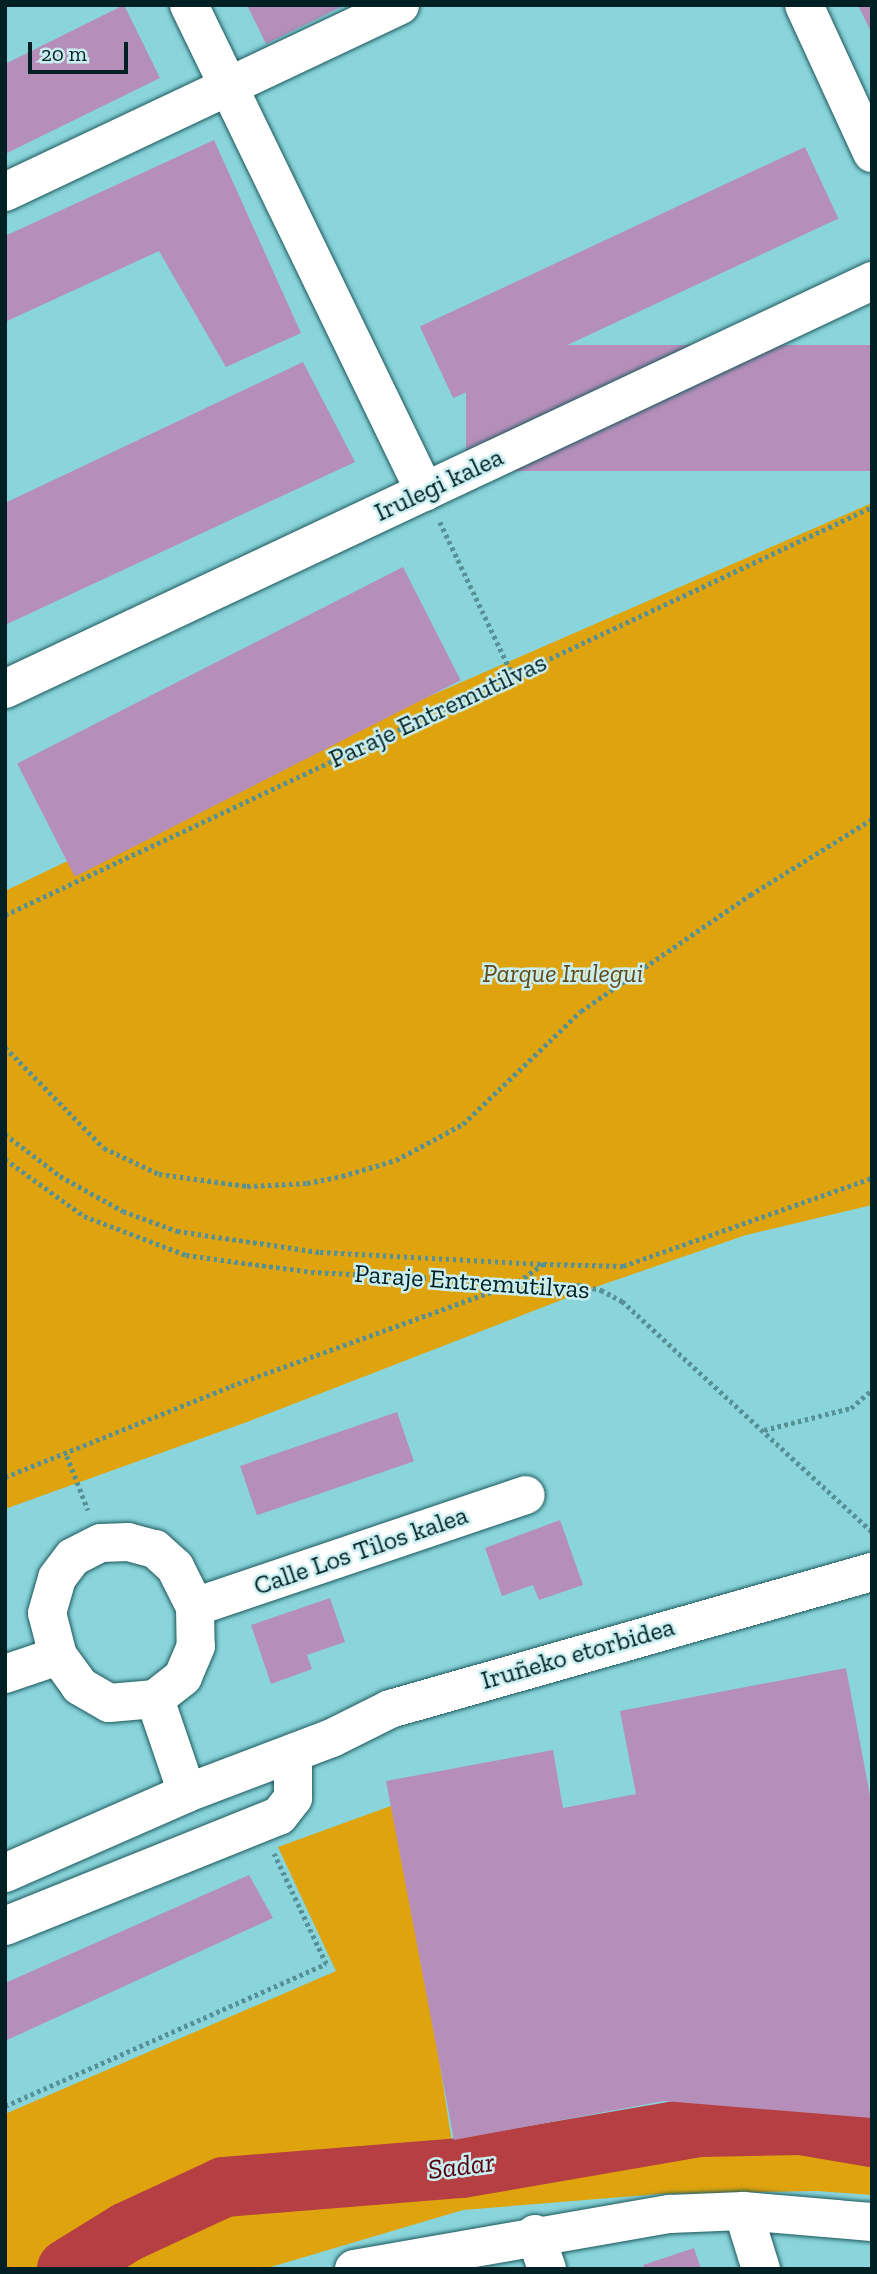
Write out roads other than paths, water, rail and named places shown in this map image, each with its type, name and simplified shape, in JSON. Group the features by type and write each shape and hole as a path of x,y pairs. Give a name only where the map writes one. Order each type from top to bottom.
{"street":[{"path":"189,5 425,492"},
{"path":"5,192 400,5"},
{"path":"804,5 872,153"},
{"name":"Irulegi kalea","path":"5,689 872,281"},
{"name":"Calle Los Tilos kalea","path":"195,1607 526,1495"},
{"path":"128,1542 155,1549 175,1567 195,1607 196,1646 183,1677 155,1699 109,1703 80,1686 58,1656 47,1613 57,1578 73,1557 101,1543 128,1542"},
{"name":"Iruñeko etorbidea","path":"5,1873 187,1793 293,1753 390,1709 871,1577"},
{"path":"5,1674 58,1656"},
{"path":"155,1699 187,1793"},
{"path":"5,1926 279,1816 293,1798 293,1753"},
{"path":"743,2211 761,2269"},
{"path":"354,2269 541,2251 670,2214 743,2211 872,2222"}],"waterway":[{"name":"Sadar","path":"67,2269 127,2232 224,2187 462,2168 699,2127 800,2125 872,2137"}],"park label":[{"name":"Parque Irulegui","path":"563,974"}]}
